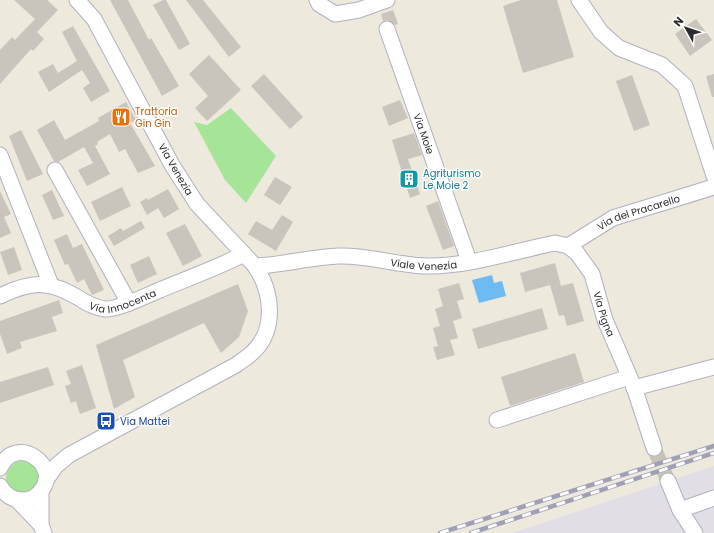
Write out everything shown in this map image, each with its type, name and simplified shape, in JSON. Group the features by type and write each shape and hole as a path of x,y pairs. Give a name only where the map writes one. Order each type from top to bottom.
{"street":[{"name":"Via Venezia","path":"77,0 94,19 172,165 197,204 258,270"},
{"path":"317,0 319,4 335,14 358,10 387,0"},
{"path":"579,0 601,32 619,48 662,65 685,86 714,176"},
{"name":"Via Moie","path":"387,29 469,261"},
{"path":"0,155 51,285"},
{"path":"55,170 128,303"},
{"name":"Via del Pracarello","path":"568,246 613,218 714,187"},
{"name":"Viale Venezia","path":"258,270 278,265 338,256 362,256 411,266 431,266 469,261 555,243 568,246"},
{"name":"Via Pigna","path":"568,246 577,253 592,274 605,320 632,383 654,448"},
{"name":"Via Innocenta","path":"0,296 15,289 28,286 51,285 62,289 90,305 106,309 128,303 244,254"},
{"path":"6,495 25,500 32,498 43,486 56,466 69,455 236,365 254,351 268,326 270,306 267,290 258,270"},
{"path":"497,420 632,383 714,367"},
{"path":"0,468 5,460 11,455 18,453 69,455"},
{"path":"31,454 43,465 43,529"},
{"path":"668,481 680,510 694,533"},
{"path":"6,495 43,529"},
{"path":"680,510 714,498"}],"shaded area":[{"path":"714,466 714,533 512,533"}],"green space":[{"path":"231,108 276,156 246,203 225,180 194,122 207,125"},
{"path":"18,459 36,461 43,485 22,497 11,488 6,479 8,470"}],"water":[{"path":"492,275 494,283 502,281 506,296 479,303 472,280"}],"building":[{"path":"14,0 47,0 58,10 37,32 44,39 33,51 31,49 0,84 0,50 12,37 15,40 35,19"},
{"path":"110,0 128,0 149,40 151,38 179,86 162,96"},
{"path":"166,0 190,44 179,50 153,5"},
{"path":"186,0 203,0 241,47 229,57"},
{"path":"521,0 557,0 574,57 523,73 503,6"},
{"path":"393,10 398,24 395,25 388,20 383,21 381,14"},
{"path":"696,19 712,40 690,56 675,34"},
{"path":"73,26 110,91 91,102 83,88 90,83 82,70 49,92 38,72 53,64 58,73 77,61 62,32"},
{"path":"209,55 241,90 207,121 195,108 208,96 189,74"},
{"path":"264,74 303,117 290,129 251,86"},
{"path":"714,74 714,97 712,97 706,76"},
{"path":"632,75 650,125 634,131 616,81"},
{"path":"400,100 408,118 389,126 382,107"},
{"path":"126,102 136,120 130,123 155,166 138,173 125,149 119,152 110,134 97,142 98,144 95,146 110,174 87,186 78,170 93,163 84,147 58,162 54,161 37,130 54,120 65,140 99,121 98,118"},
{"path":"21,130 43,174 27,181 9,136"},
{"path":"414,133 422,155 408,159 420,194 410,198 392,140"},
{"path":"275,177 292,187 280,205 264,195"},
{"path":"122,187 131,206 100,221 91,202"},
{"path":"168,189 179,209 164,218 158,208 147,215 140,202 147,198 148,200"},
{"path":"52,190 64,216 53,220 42,195"},
{"path":"0,191 11,214 4,217 11,233 0,238"},
{"path":"438,201 454,246 443,250 426,206"},
{"path":"282,215 293,222 276,251 248,234 256,221 272,230"},
{"path":"141,221 145,228 114,246 108,236 121,228 123,231"},
{"path":"185,224 202,256 183,266 166,233"},
{"path":"67,234 73,248 82,244 104,290 92,295 84,279 77,283 68,264 65,265 54,240"},
{"path":"14,247 22,270 8,275 0,252"},
{"path":"149,256 157,274 138,283 130,265"},
{"path":"555,263 561,286 573,283 584,321 567,326 564,315 559,316 550,285 525,292 520,273"},
{"path":"459,283 464,299 457,301 462,318 453,321 458,338 450,340 455,355 437,360 433,347 438,346 433,328 440,326 435,309 443,306 438,289"},
{"path":"238,284 248,311 239,337 221,353 204,323 123,360 135,397 114,409 96,345"},
{"path":"59,300 63,313 52,317 57,331 20,342 22,348 7,354 0,334 0,321"},
{"path":"542,308 548,329 478,349 472,329"},
{"path":"575,353 584,382 510,406 501,377"},
{"path":"82,365 96,408 80,414 76,401 71,403 65,386 71,384 66,371"},
{"path":"48,367 54,385 0,403 0,382"}],"tunnel":[{"path":"654,448 668,481"}],"railway":[{"path":"440,533 714,446"},
{"path":"471,533 714,453"}],"place":[{"name":"Trattoria Gin Gin","path":"121,117"},
{"name":"Agriturismo Le Moie 2","path":"409,179"},
{"name":"Via Mattei","path":"106,421"}]}
